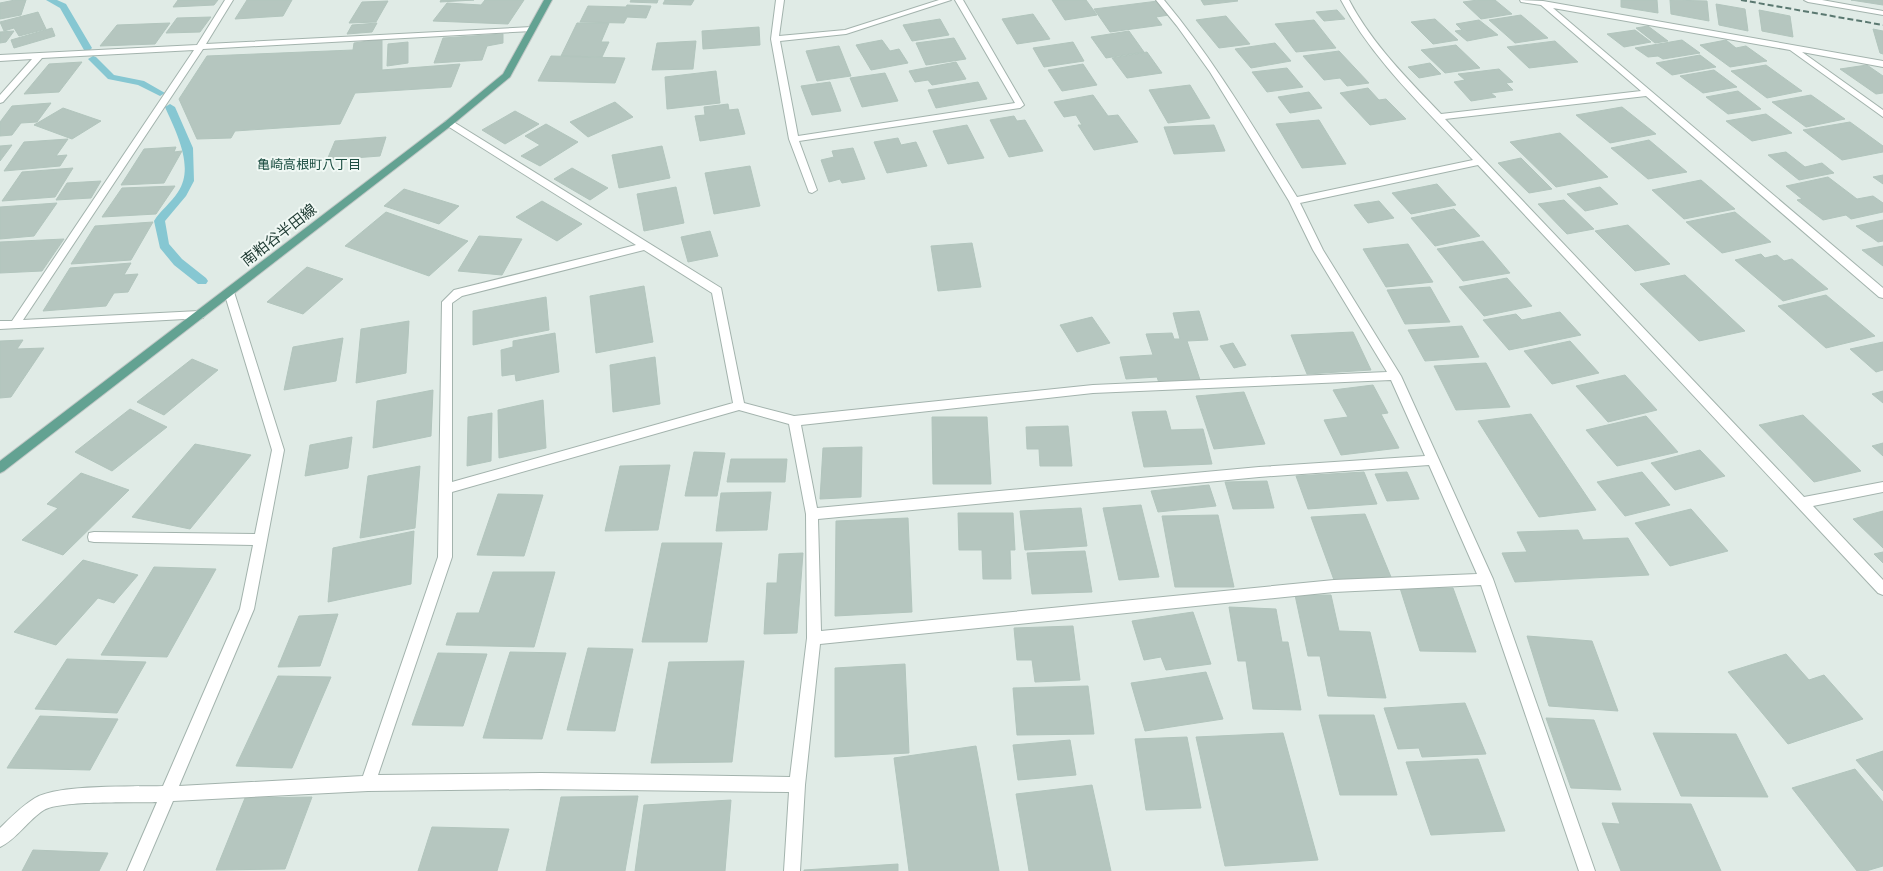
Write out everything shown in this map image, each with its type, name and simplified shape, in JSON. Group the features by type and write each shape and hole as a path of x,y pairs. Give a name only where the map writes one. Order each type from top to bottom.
{"main road":[{"name":"南粕谷半田線","path":"0,468 449,123 507,75 548,0"}],"street":[{"path":"15,324 200,47 229,0"},
{"path":"780,0 775,38 794,139 812,190"},
{"path":"775,38 846,32 947,0"},
{"path":"794,139 1020,105 959,0"},
{"path":"1160,0 1180,24 1214,71 1294,201 1318,250 1395,376 1486,579 1587,871"},
{"path":"1345,0 1354,17 1376,49 1438,118 1883,589"},
{"path":"1524,0 1883,64"},
{"path":"1808,0 1883,13"},
{"path":"1543,3 1883,294"},
{"path":"0,58 532,29"},
{"path":"1792,48 1883,114"},
{"path":"0,100 39,56"},
{"path":"1438,118 1648,93"},
{"path":"449,123 717,291 739,406"},
{"path":"1294,201 1480,162"},
{"path":"368,783 445,558 447,302 458,294 645,246"},
{"path":"135,871 247,609 278,450 229,292"},
{"path":"0,325 199,315"},
{"path":"446,488 739,406 794,421 1093,389 1395,376"},
{"path":"792,871 797,785 814,638 812,514 794,421"},
{"path":"812,514 1259,472 1432,460"},
{"path":"1802,503 1883,487"},
{"path":"94,537 261,540"},
{"path":"814,638 1334,586 1486,579"},
{"path":"0,840 19,820 41,802 61,797 168,794 368,783 541,781 797,785"}],"building":[{"path":"15,0 26,0 21,15 0,19 0,3"},
{"path":"178,0 218,0 214,5 173,7"},
{"path":"247,0 292,0 283,16 235,19"},
{"path":"441,0 474,0 440,2"},
{"path":"485,0 524,0 508,24 433,21 447,3 481,5"},
{"path":"631,0 658,0 657,3 630,2"},
{"path":"665,0 694,0 691,5 663,4"},
{"path":"1052,0 1086,0 1097,15 1065,20"},
{"path":"1201,0 1237,0 1238,1 1204,5"},
{"path":"1495,0 1512,14 1481,19 1463,2"},
{"path":"1621,0 1657,0 1658,13 1621,7"},
{"path":"1670,0 1707,1 1709,21 1671,14"},
{"path":"1851,0 1883,0 1883,5"},
{"path":"388,1 376,22 349,23 362,2"},
{"path":"1158,1 1169,15 1156,17 1162,25 1110,32 1094,9"},
{"path":"1716,4 1745,9 1748,31 1719,25"},
{"path":"627,5 651,6 646,18 627,17 624,23 580,22 588,6 626,7"},
{"path":"1337,10 1345,19 1324,21 1316,12"},
{"path":"1759,10 1790,16 1793,37 1762,31"},
{"path":"38,12 46,29 19,36 14,28 4,31 0,22"},
{"path":"1033,14 1050,39 1017,44 1002,19"},
{"path":"1521,15 1548,38 1515,43 1489,20"},
{"path":"1226,16 1250,44 1219,48 1196,20"},
{"path":"211,17 200,32 166,33 177,18"},
{"path":"940,19 949,35 912,41 903,25"},
{"path":"1435,19 1458,40 1433,44 1411,22"},
{"path":"1314,20 1336,48 1296,52 1275,24"},
{"path":"1479,20 1498,35 1467,41 1455,31 1462,30 1456,24"},
{"path":"170,23 155,44 100,46 117,25"},
{"path":"377,23 372,32 347,34 352,25"},
{"path":"577,23 609,23 601,42 609,42 602,57 561,56"},
{"path":"1648,26 1668,41 1655,43 1636,28"},
{"path":"759,27 760,45 703,49 702,31"},
{"path":"52,28 55,36 14,48 11,40"},
{"path":"1873,29 1883,31 1883,54 1880,53"},
{"path":"1635,30 1651,42 1624,47 1607,34"},
{"path":"14,31 6,42 0,43 0,32"},
{"path":"1129,31 1144,52 1106,58 1091,37"},
{"path":"503,34 503,43 487,46 482,60 434,63 443,38"},
{"path":"954,38 966,59 926,65 916,43"},
{"path":"382,39 382,70 460,64 451,87 355,93 340,124 235,131 231,138 197,139 179,99 207,56 353,50 354,43"},
{"path":"882,40 890,51 899,49 908,63 871,70 856,45"},
{"path":"1682,40 1700,53 1663,59 1658,56 1648,57 1635,48"},
{"path":"1726,40 1736,48 1746,46 1767,61 1730,67 1700,45"},
{"path":"696,41 693,69 652,70 657,43"},
{"path":"1555,41 1578,62 1529,68 1507,47"},
{"path":"408,42 408,63 387,66 388,44"},
{"path":"1073,42 1084,61 1044,67 1033,48"},
{"path":"1275,43 1291,61 1251,68 1235,49"},
{"path":"1456,45 1480,68 1445,73 1421,50"},
{"path":"839,46 851,76 817,81 806,51"},
{"path":"1339,51 1369,83 1347,86 1340,78 1324,80 1303,56"},
{"path":"1147,52 1162,73 1127,78 1112,58"},
{"path":"1700,55 1716,67 1672,75 1656,63"},
{"path":"551,56 625,58 615,83 538,81"},
{"path":"82,62 59,92 24,94 49,64"},
{"path":"956,62 966,79 932,85 928,80 915,82 909,71"},
{"path":"1430,63 1441,74 1419,78 1408,67"},
{"path":"1083,64 1097,85 1062,91 1048,70"},
{"path":"1766,65 1802,91 1767,98 1731,71"},
{"path":"1867,65 1883,76 1883,93 1876,94 1840,69"},
{"path":"1287,68 1303,87 1267,92 1252,72"},
{"path":"1499,69 1513,82 1506,83 1513,90 1491,93 1496,97 1471,101 1454,82 1465,80 1458,74"},
{"path":"1714,70 1737,87 1703,93 1680,76"},
{"path":"716,71 720,103 667,109 665,77"},
{"path":"885,73 898,101 862,107 850,78"},
{"path":"830,82 841,111 812,115 801,86"},
{"path":"978,82 987,99 936,108 928,90"},
{"path":"1190,85 1210,118 1168,123 1149,90"},
{"path":"1368,88 1379,100 1386,99 1406,119 1370,125 1340,93"},
{"path":"1738,91 1761,109 1728,114 1706,97"},
{"path":"1309,92 1322,108 1290,113 1278,97"},
{"path":"1093,95 1108,116 1118,115 1138,142 1094,150 1078,125 1082,125 1076,115 1064,117 1054,102"},
{"path":"1811,95 1845,119 1806,127 1772,102"},
{"path":"615,102 633,117 588,137 570,122"},
{"path":"51,103 37,122 21,123 12,135 0,136 0,122 12,106"},
{"path":"728,104 729,110 738,109 745,134 700,141 695,116 705,115 704,107"},
{"path":"1622,107 1656,134 1610,143 1576,115"},
{"path":"63,108 101,121 72,139 34,125"},
{"path":"515,111 539,124 505,144 482,130"},
{"path":"1766,114 1792,133 1752,141 1726,121"},
{"path":"1014,116 1017,121 1025,120 1043,151 1009,157 990,120"},
{"path":"1319,120 1346,164 1302,168 1276,124"},
{"path":"1850,122 1883,146 1883,152 1842,160 1803,130"},
{"path":"546,124 578,142 540,166 521,156 540,145 525,136"},
{"path":"967,125 984,158 948,164 933,131"},
{"path":"1214,125 1225,151 1174,154 1164,127"},
{"path":"1560,133 1608,177 1556,187 1510,142"},
{"path":"386,137 380,156 327,160 335,141"},
{"path":"898,138 901,145 916,142 927,166 887,173 874,142"},
{"path":"68,139 56,156 67,155 60,166 4,171 24,142"},
{"path":"1649,140 1687,172 1648,179 1611,148"},
{"path":"12,145 0,161 0,146"},
{"path":"662,146 670,178 619,188 612,155"},
{"path":"176,147 174,152 182,151 164,183 121,185 144,149"},
{"path":"853,148 865,179 842,183 840,179 829,182 821,160 834,157 832,151"},
{"path":"1786,152 1805,167 1822,163 1834,173 1799,180 1768,155"},
{"path":"1521,158 1552,189 1529,193 1498,163"},
{"path":"750,166 760,206 714,214 705,173"},
{"path":"73,168 55,197 2,201 22,172"},
{"path":"572,168 608,188 590,200 554,179"},
{"path":"1883,175 1883,184 1873,177"},
{"path":"1828,177 1857,199 1873,196 1883,203 1883,212 1851,219 1846,215 1823,220 1797,200 1802,199 1786,186"},
{"path":"1701,180 1735,209 1684,219 1652,190"},
{"path":"101,181 91,198 56,200 67,183"},
{"path":"1437,184 1456,205 1411,214 1392,193"},
{"path":"175,186 156,214 102,217 122,188"},
{"path":"676,187 684,223 644,231 637,194"},
{"path":"1600,187 1618,204 1585,211 1567,194"},
{"path":"404,189 459,206 439,224 384,206"},
{"path":"1564,200 1594,229 1567,234 1538,204"},
{"path":"542,201 582,224 557,241 516,217"},
{"path":"1379,201 1394,218 1368,223 1354,205"},
{"path":"57,203 34,236 0,239 0,207"},
{"path":"1454,209 1480,236 1435,246 1411,218"},
{"path":"386,212 468,241 429,276 345,246"},
{"path":"1735,212 1771,242 1722,253 1686,222"},
{"path":"1883,220 1883,241 1878,242 1856,226"},
{"path":"153,222 131,260 71,264 95,226"},
{"path":"1628,225 1670,264 1635,271 1595,231"},
{"path":"710,231 718,256 688,262 681,237"},
{"path":"479,236 522,239 502,275 458,271"},
{"path":"64,239 42,271 0,273 0,242"},
{"path":"1483,241 1510,273 1463,281 1437,249"},
{"path":"972,243 981,287 938,291 931,246"},
{"path":"1408,244 1433,282 1386,287 1363,249"},
{"path":"1883,246 1883,266 1862,250"},
{"path":"1761,254 1765,258 1777,255 1784,261 1792,259 1828,289 1783,301 1735,260"},
{"path":"131,263 124,275 138,274 128,292 114,293 106,306 43,311 70,268"},
{"path":"307,267 343,279 303,314 267,302"},
{"path":"1685,275 1745,331 1699,341 1640,284"},
{"path":"1507,278 1532,306 1484,316 1459,287"},
{"path":"644,286 653,342 596,353 590,296"},
{"path":"1430,287 1450,322 1405,324 1387,290"},
{"path":"1826,295 1875,336 1826,348 1778,306"},
{"path":"546,297 549,330 473,345 473,311"},
{"path":"1199,311 1208,340 1187,341 1200,380 1159,383 1157,377 1126,379 1120,357 1153,355 1146,334 1172,333 1174,339 1180,339 1173,313"},
{"path":"1560,312 1581,335 1509,350 1483,320 1516,314 1522,320"},
{"path":"1092,317 1110,343 1077,352 1060,325"},
{"path":"409,321 406,373 356,383 361,329"},
{"path":"1462,326 1479,357 1425,361 1408,330"},
{"path":"1353,332 1371,370 1307,374 1291,335"},
{"path":"555,333 559,372 516,381 515,374 502,376 501,350 513,347 513,341"},
{"path":"343,338 336,381 284,390 293,347"},
{"path":"23,340 17,349 44,348 11,397 0,398 0,341"},
{"path":"1570,341 1599,373 1552,384 1524,351"},
{"path":"1883,342 1883,370 1876,372 1850,349"},
{"path":"1233,343 1246,365 1234,368 1220,346"},
{"path":"655,357 660,404 613,412 610,365"},
{"path":"192,359 218,370 164,415 137,402"},
{"path":"1486,363 1510,407 1456,410 1434,366"},
{"path":"1625,375 1657,410 1608,422 1576,386"},
{"path":"1373,385 1388,413 1381,414 1399,448 1341,455 1324,420 1348,417 1333,390"},
{"path":"433,390 431,436 373,448 377,401"},
{"path":"1883,391 1883,403 1872,394"},
{"path":"1244,392 1265,444 1214,449 1196,396"},
{"path":"543,400 546,448 499,458 498,410"},
{"path":"130,409 167,427 112,471 75,452"},
{"path":"1166,411 1171,430 1203,429 1212,464 1144,467 1132,412"},
{"path":"492,413 491,461 467,466 468,417"},
{"path":"1531,414 1596,510 1539,517 1478,421"},
{"path":"1803,415 1861,471 1814,482 1759,425"},
{"path":"1646,416 1678,452 1617,466 1586,430"},
{"path":"932,417 987,417 991,484 933,484"},
{"path":"1068,426 1072,466 1040,466 1039,449 1027,449 1026,427"},
{"path":"352,437 348,468 305,476 310,445"},
{"path":"1883,443 1883,456 1872,446"},
{"path":"195,444 251,455 190,529 132,517"},
{"path":"862,447 861,497 820,499 823,448"},
{"path":"1700,450 1725,476 1675,490 1651,463"},
{"path":"694,452 725,453 717,496 685,496"},
{"path":"731,459 787,459 785,482 727,482"},
{"path":"670,465 658,530 605,531 620,466"},
{"path":"420,466 415,528 360,538 368,476"},
{"path":"1364,472 1377,504 1308,509 1296,476"},
{"path":"1407,472 1419,499 1387,501 1375,474"},
{"path":"1642,472 1670,505 1625,516 1597,482"},
{"path":"81,473 129,490 63,555 22,540 58,508 47,504"},
{"path":"1267,481 1274,508 1233,509 1225,482"},
{"path":"1209,485 1216,506 1158,512 1151,491"},
{"path":"771,492 767,530 716,531 721,493"},
{"path":"498,494 543,495 524,556 477,555"},
{"path":"1141,505 1159,577 1119,580 1103,508"},
{"path":"1081,508 1087,546 1025,550 1020,511"},
{"path":"1691,509 1728,551 1670,566 1635,523"},
{"path":"1883,511 1883,548 1853,519"},
{"path":"958,513 1013,513 1015,550 1010,550 1011,579 983,579 982,550 959,550"},
{"path":"1365,514 1391,577 1334,580 1311,517"},
{"path":"1218,515 1234,587 1175,587 1162,516"},
{"path":"908,518 912,612 835,616 836,521"},
{"path":"1578,530 1583,540 1628,538 1649,575 1515,582 1502,553 1527,552 1517,532"},
{"path":"414,531 411,584 328,602 333,548"},
{"path":"662,543 722,543 707,642 642,642"},
{"path":"1085,551 1092,592 1032,594 1027,553"},
{"path":"1883,552 1883,563 1874,554"},
{"path":"803,553 797,633 764,634 767,583 777,583 779,554"},
{"path":"83,560 138,575 114,603 98,598 56,645 14,632"},
{"path":"154,567 216,569 167,657 101,655"},
{"path":"493,572 555,572 534,647 446,645 457,613 479,613"},
{"path":"1400,588 1453,588 1476,652 1420,651"},
{"path":"1295,595 1331,595 1339,631 1370,632 1386,698 1328,696 1320,656 1308,656"},
{"path":"1229,607 1276,609 1282,642 1288,642 1301,710 1253,709 1246,661 1238,661"},
{"path":"1193,612 1211,664 1166,670 1161,657 1144,660 1132,621"},
{"path":"338,614 320,666 278,667 299,616"},
{"path":"1073,626 1080,680 1035,682 1032,660 1017,660 1014,628"},
{"path":"1527,636 1592,641 1618,711 1549,706"},
{"path":"588,648 633,649 615,731 567,730"},
{"path":"510,652 566,653 542,739 483,738"},
{"path":"438,653 487,654 463,726 412,725"},
{"path":"1786,654 1809,680 1824,675 1863,719 1788,744 1728,672"},
{"path":"67,659 146,662 117,713 35,709"},
{"path":"744,661 732,762 651,763 669,662"},
{"path":"905,664 909,753 835,757 835,668"},
{"path":"1206,672 1223,719 1145,731 1131,683"},
{"path":"278,676 331,677 292,768 236,766"},
{"path":"1088,686 1094,734 1017,735 1013,688"},
{"path":"1465,703 1486,754 1422,757 1419,748 1398,749 1384,708"},
{"path":"1319,715 1374,715 1397,795 1340,795"},
{"path":"40,716 118,719 90,770 7,768"},
{"path":"1546,718 1594,720 1621,790 1571,788"},
{"path":"1283,733 1318,860 1225,866 1196,737"},
{"path":"1653,733 1736,734 1768,797 1681,796"},
{"path":"1187,737 1201,808 1146,810 1135,739"},
{"path":"1070,740 1076,775 1018,780 1013,745"},
{"path":"976,746 999,871 909,871 894,758"},
{"path":"1883,751 1883,791 1856,760"},
{"path":"1478,759 1505,831 1431,835 1406,762"},
{"path":"1855,769 1883,802 1883,866 1866,871 1857,871 1792,788"},
{"path":"1092,785 1111,871 1029,871 1016,794"},
{"path":"638,796 625,871 546,871 561,797"},
{"path":"312,797 285,869 216,870 245,798"},
{"path":"731,800 725,871 635,871 644,805"},
{"path":"1612,803 1691,804 1721,871 1621,871 1602,823 1620,824"},
{"path":"432,827 509,829 497,871 418,871"},
{"path":"33,850 108,853 99,871 22,871"},
{"path":"898,864 898,871 804,871 804,870"}],"waterway":[{"path":"50,0 63,6 87,48"},
{"path":"93,59 111,77 141,83 160,93"},
{"path":"170,107 188,148 189,181 182,194 159,221 164,245 178,262 202,281"}],"railway":[{"path":"1741,0 1883,25"}],"district":[{"name":"亀崎高根町八丁目","path":"309,165"}]}
